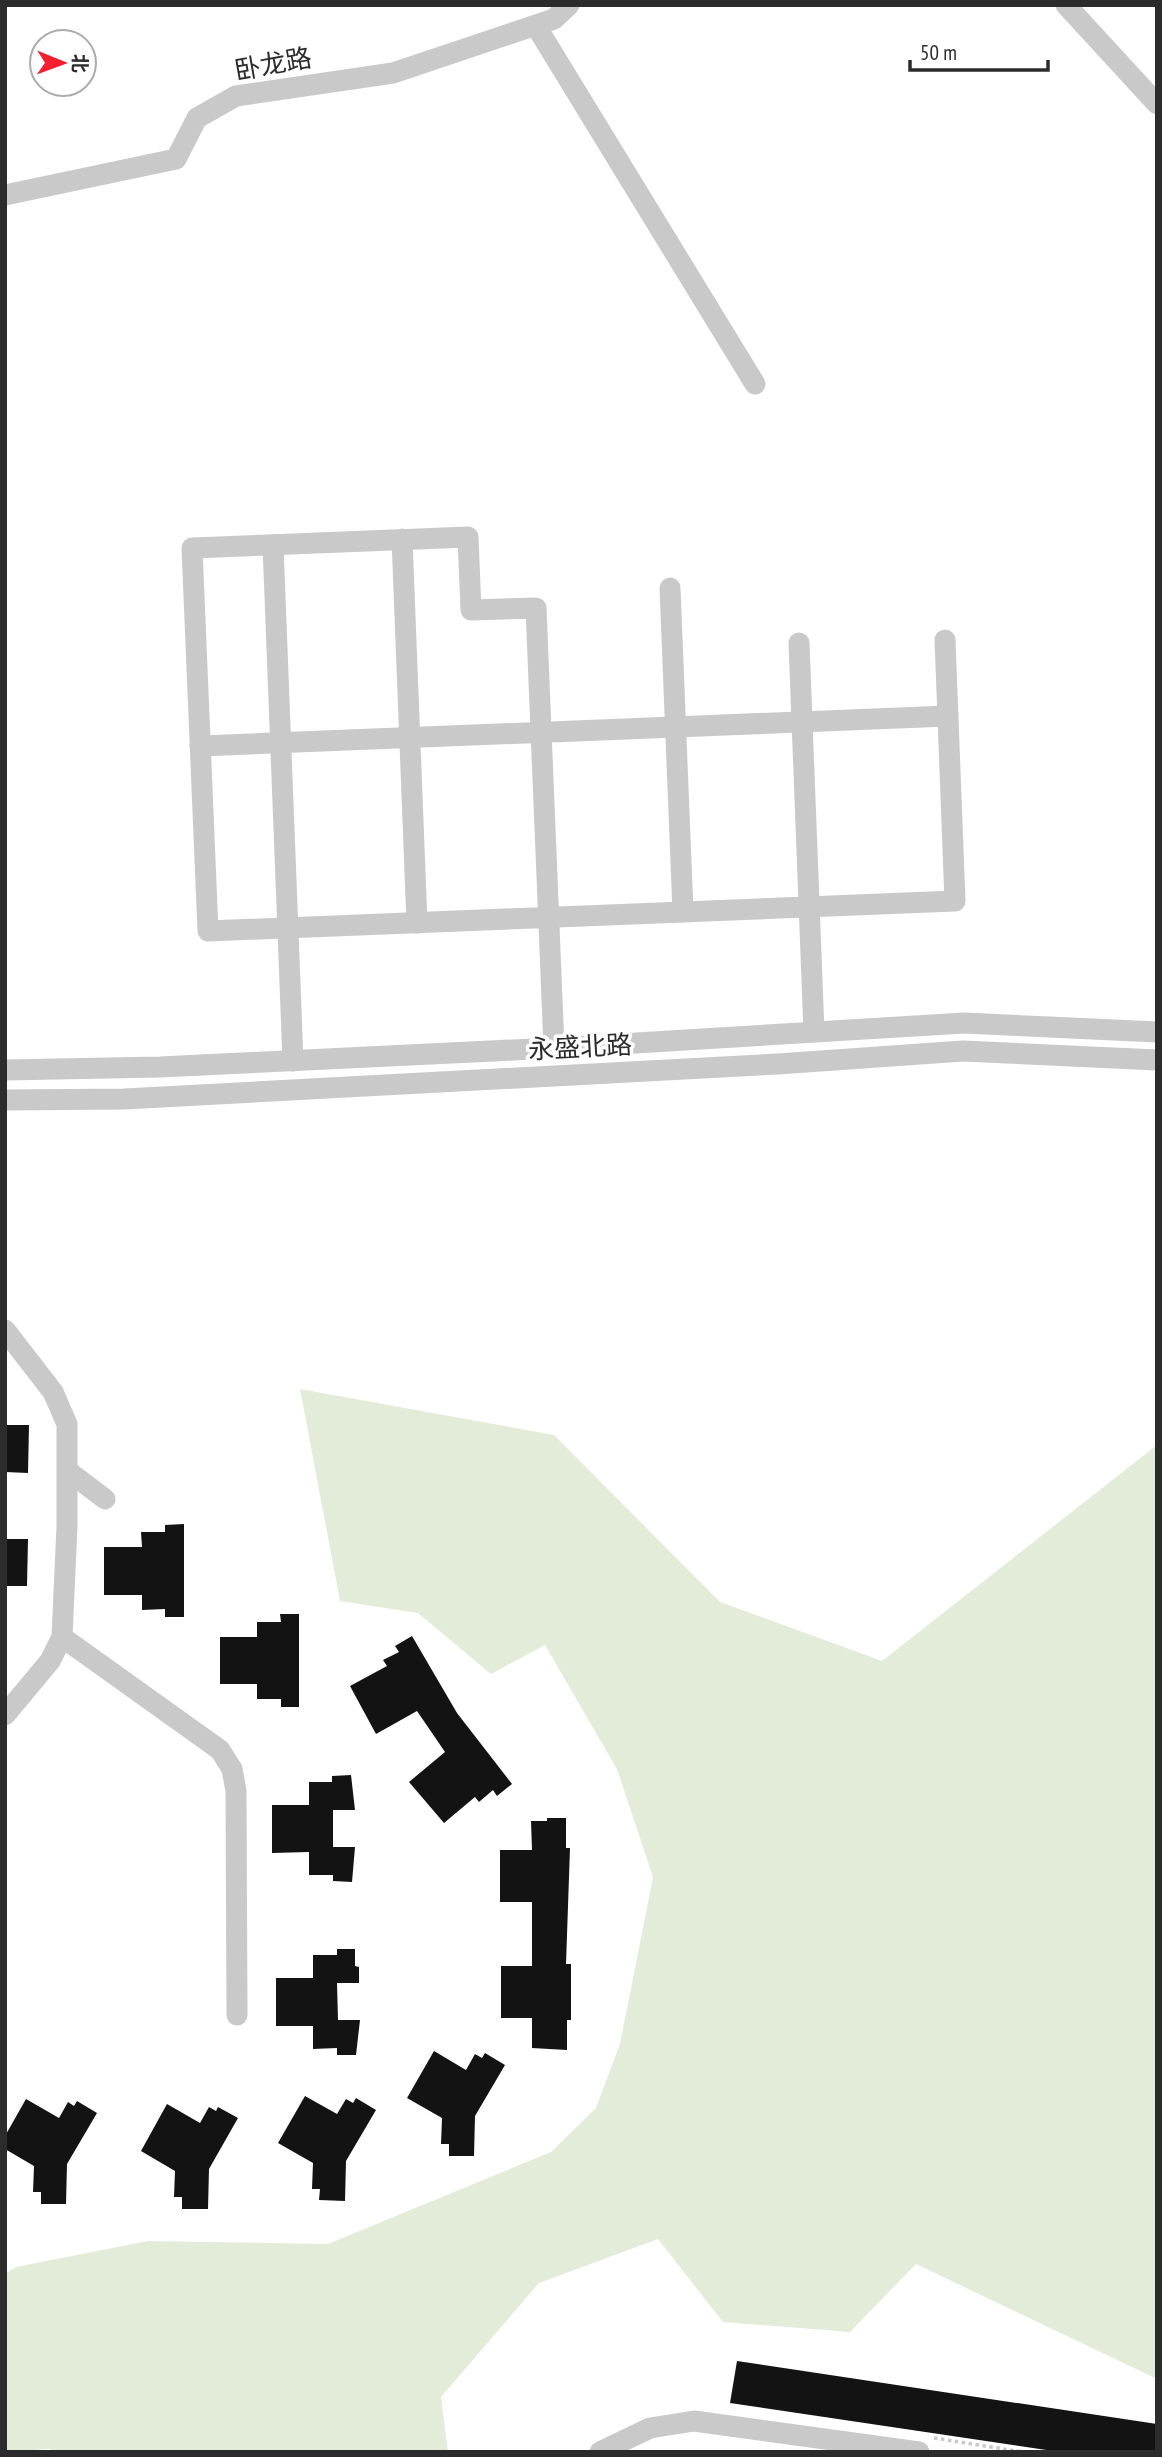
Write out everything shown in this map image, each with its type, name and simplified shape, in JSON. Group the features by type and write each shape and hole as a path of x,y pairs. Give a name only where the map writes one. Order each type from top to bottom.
{"street":[{"name":"卧龙路","path":"5,195 177,159 197,118 236,96 393,73 536,26 554,19 569,5"},
{"path":"1066,5 1157,104"},
{"path":"536,26 755,384"},
{"path":"554,1048 548,917 536,608 471,610 468,537 192,548 208,931 417,923 548,917 956,901 945,640"},
{"path":"402,540 417,923"},
{"path":"273,545 293,1061"},
{"path":"670,588 683,912"},
{"path":"799,643 814,1032"},
{"path":"200,746 948,716"},
{"name":"永盛北路","path":"5,1070 71,1071 293,1061 964,1023 1157,1032"},
{"name":"永盛北路","path":"5,1100 138,1098 764,1065 963,1051 1157,1060"},
{"path":"5,1330 53,1392 68,1424 62,1637 50,1661 5,1715"},
{"path":"68,1471 105,1499"},
{"path":"62,1637 220,1750 232,1769 236,1791 237,2015"},
{"path":"600,2452 636,2433 694,2421 724,2423 919,2452"}],"green space":[{"path":"300,1389 554,1435 720,1602 882,1661 1157,1445 1157,2379 916,2264 850,2332 723,2322 658,2239 539,2283 441,2397 448,2452 59,2452 49,2449 5,2452 5,2274 16,2267 148,2241 328,2244 551,2152 596,2108 620,2044 653,1877 617,1769 545,1645 491,1674 418,1613 340,1601"}],"building":[{"path":"5,1425 29,1425 28,1473 5,1472"},
{"path":"184,1524 184,1617 165,1617 165,1609 142,1610 142,1595 104,1595 104,1547 142,1547 141,1532 165,1532 165,1525"},
{"path":"5,1539 28,1539 27,1586 5,1586"},
{"path":"280,1614 299,1614 299,1707 281,1707 281,1699 257,1699 257,1684 220,1684 220,1637 257,1637 257,1622 281,1622"},
{"path":"412,1636 457,1713 512,1784 497,1796 493,1790 479,1802 475,1797 444,1823 409,1782 445,1752 417,1711 376,1734 350,1686 387,1666 383,1660 399,1652 395,1646"},
{"path":"351,1775 355,1810 333,1810 333,1847 355,1847 352,1882 333,1881 333,1875 309,1875 309,1852 272,1853 272,1805 309,1805 309,1782 332,1782 332,1776"},
{"path":"547,1818 566,1818 566,1848 570,1848 566,1964 571,1964 571,2020 567,2020 567,2050 532,2048 532,2018 501,2018 501,1966 532,1966 532,1902 500,1902 500,1850 532,1850 531,1821 547,1821"},
{"path":"337,1949 355,1949 355,1966 359,1967 359,1983 337,1983 338,2020 360,2020 356,2055 337,2055 337,2048 313,2049 313,2026 276,2026 276,1978 313,1978 313,1955 337,1955"},
{"path":"434,2051 466,2070 475,2054 482,2058 485,2053 505,2065 475,2116 474,2156 449,2156 449,2144 441,2144 442,2118 407,2098"},
{"path":"305,2096 337,2114 346,2099 353,2103 356,2098 376,2110 346,2161 345,2201 319,2200 320,2189 312,2189 313,2163 278,2143"},
{"path":"26,2099 59,2118 68,2102 74,2106 77,2101 97,2113 67,2164 66,2204 41,2204 41,2192 33,2192 34,2166 5,2149 5,2136"},
{"path":"167,2104 200,2123 209,2107 216,2111 218,2107 238,2118 209,2169 208,2209 182,2209 182,2197 174,2197 175,2171 141,2151"},
{"path":"737,2361 1157,2424 1157,2452 1060,2452 730,2403"}]}
